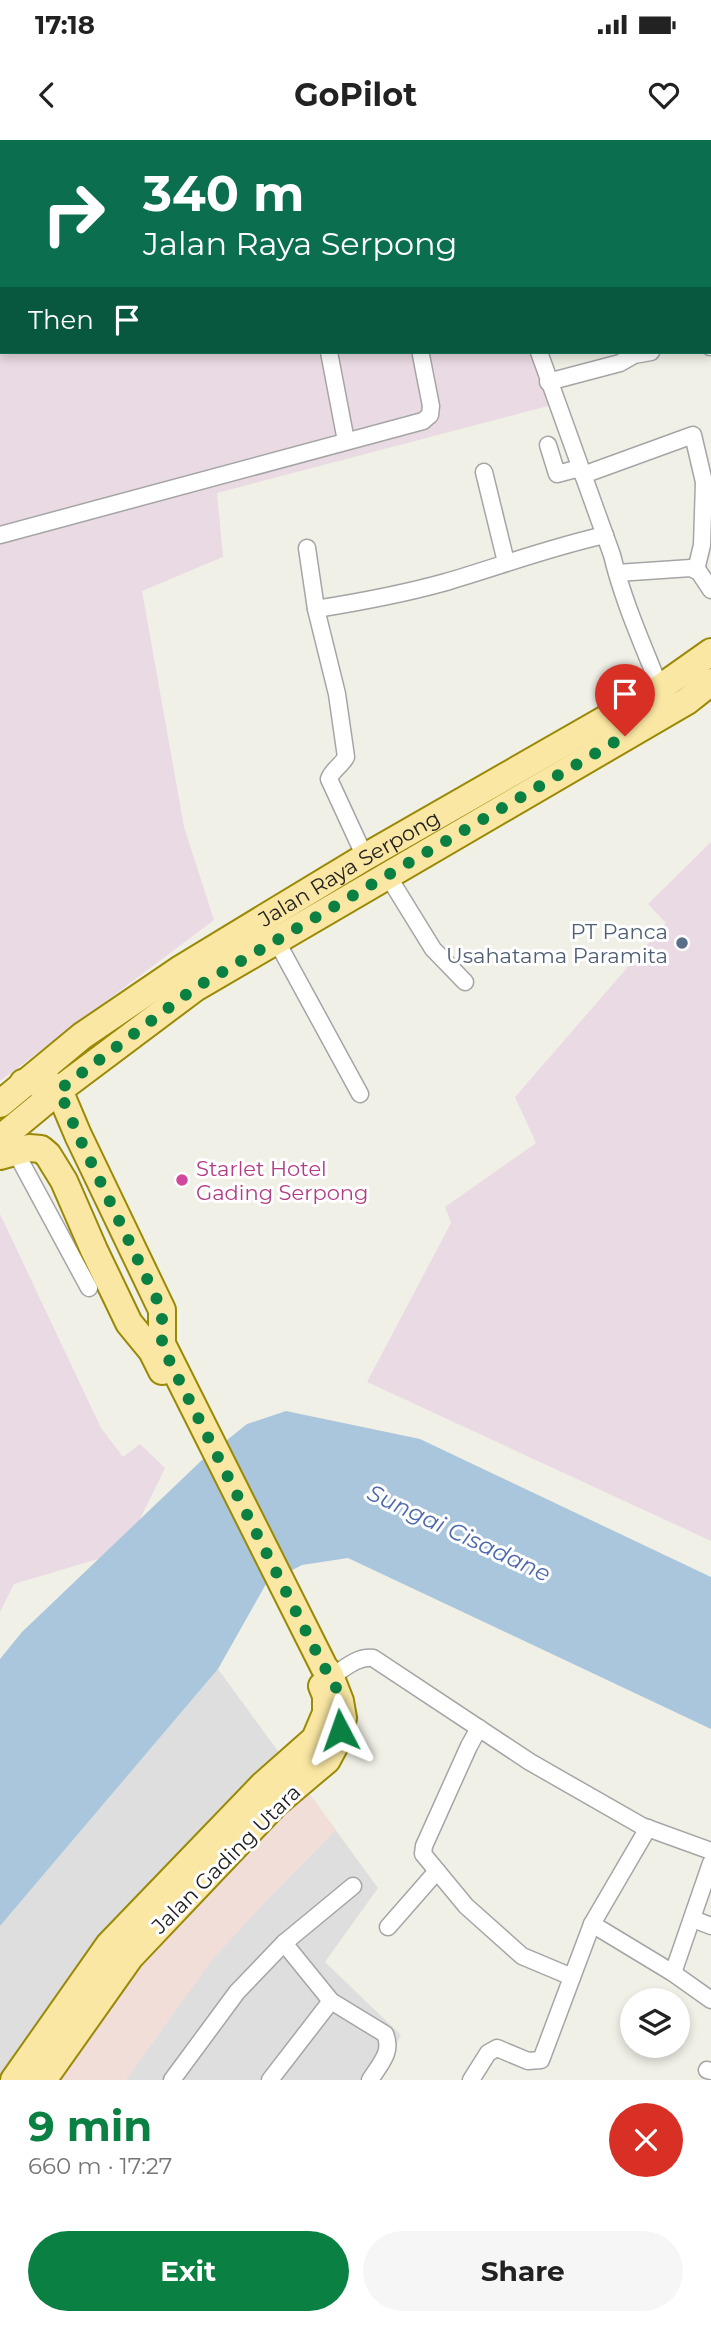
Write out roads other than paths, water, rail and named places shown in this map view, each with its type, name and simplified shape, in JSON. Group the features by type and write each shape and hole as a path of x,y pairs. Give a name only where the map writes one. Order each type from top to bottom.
{"main road":[{"name":"Jalan Raya Serpong","path":"0,1104 82,1036 182,968 365,857 660,688 711,652"},
{"name":"Jalan Raya Serpong","path":"5,1149 22,1121 195,988 687,701 711,682"},
{"path":"23,1083 47,1082 59,1090"},
{"name":"Jalan Gading Utara","path":"59,1090 162,1310 162,1345 168,1372"},
{"name":"Jalan Gading Utara","path":"5,1149 41,1149 48,1155 64,1181 129,1323 168,1372 322,1670 327,1704 311,1760 276,1802 130,1958 43,2080"},
{"name":"Jalan Gading Utara","path":"14,2080 108,1945 262,1785 311,1760"}],"street":[{"path":"329,354 346,441"},
{"path":"540,354 660,688"},
{"path":"548,382 620,363 640,354"},
{"path":"0,535 424,421 430,415 431,406 421,355"},
{"path":"548,445 557,474 582,471 693,435 704,475 702,545 696,570"},
{"path":"484,472 506,562"},
{"path":"316,609 378,599 447,582 506,562 605,535"},
{"path":"307,548 316,609 337,694 346,757 329,779 365,857"},
{"path":"617,573 685,568 696,570 711,590"},
{"path":"388,876 433,949 465,982"},
{"path":"276,940 360,1094"},
{"path":"5,1149 89,1289"},
{"path":"322,1670 363,1657 373,1658 530,1762 648,1828 711,1851"},
{"path":"479,1728 424,1846 424,1857 466,1906 522,1956 572,1978"},
{"path":"474,2079 488,2053 497,2048 528,2061 541,2060 592,1924 648,1828"},
{"path":"673,1973 711,1863"},
{"path":"388,1927 437,1871"},
{"path":"172,2080 237,1992 284,1943 353,1886"},
{"path":"693,1919 711,1926"},
{"path":"592,1924 709,1992"},
{"path":"284,1943 331,2000 385,2034 389,2043 388,2049 370,2080"},
{"path":"270,2080 331,2000"}],"water":[{"name":"Sungai Cisadane","path":"286,1411 420,1439 711,1577 711,1729 348,1558 302,1565 266,1584 218,1669 0,1926 0,1659 22,1632 201,1461 247,1424"}],"place":[{"name":"PT Panca Usahatama Paramita","path":"682,943"},
{"name":"Starlet Hotel Gading Serpong","path":"182,1180"}]}
